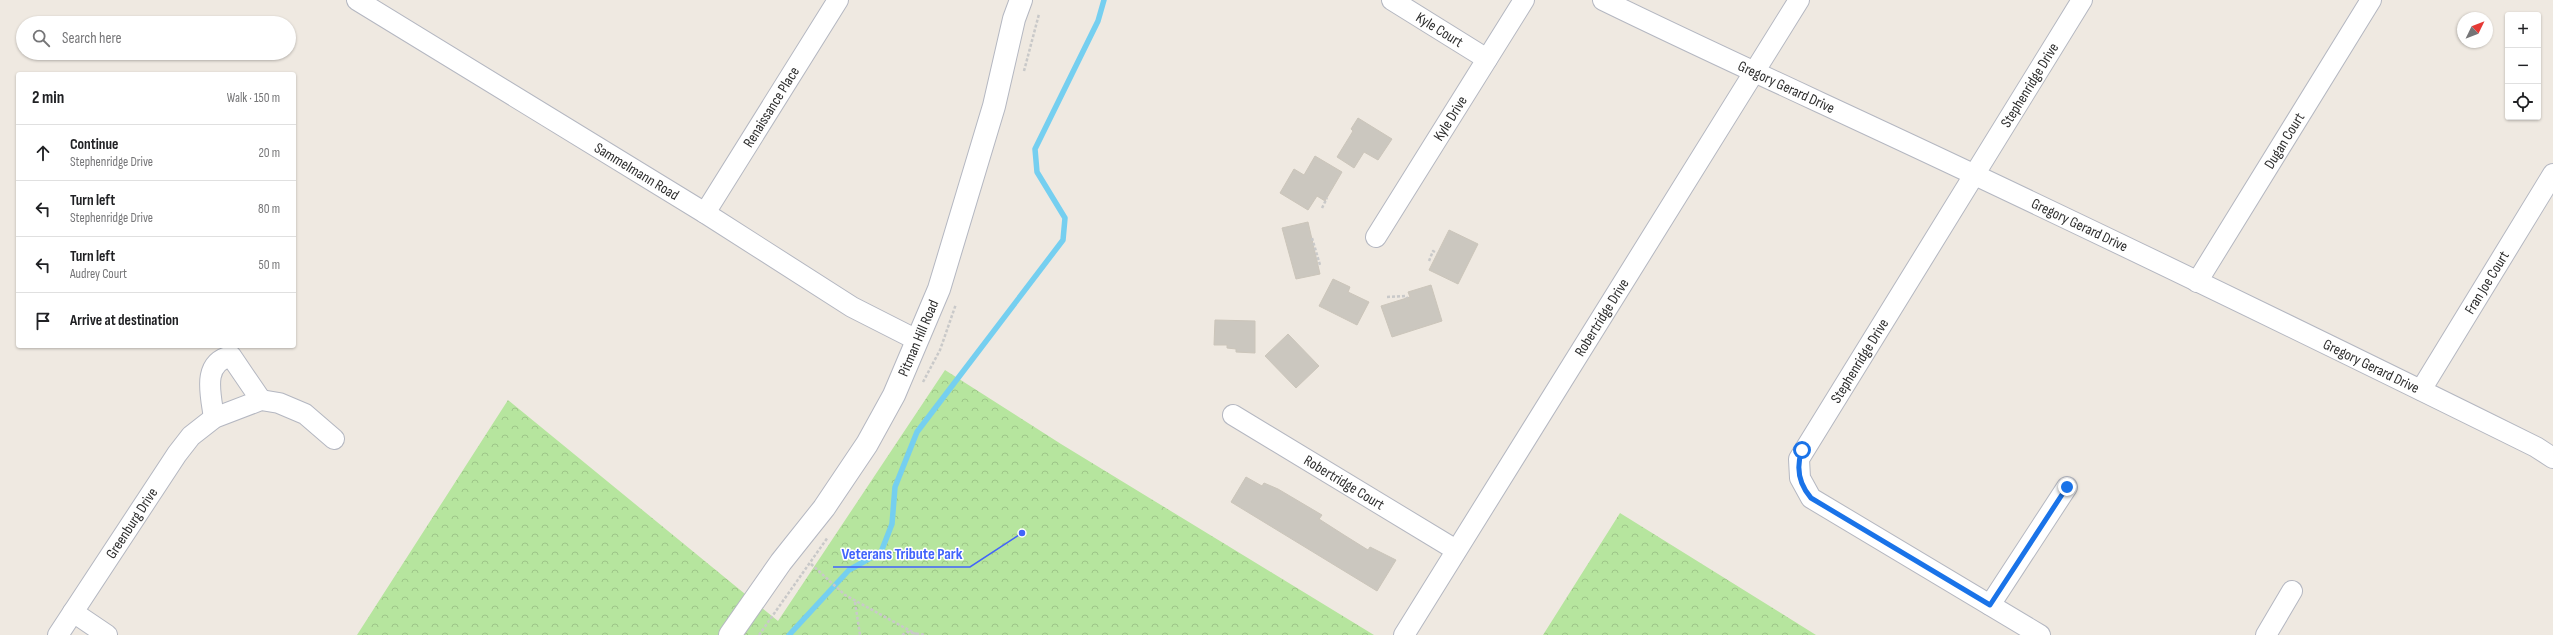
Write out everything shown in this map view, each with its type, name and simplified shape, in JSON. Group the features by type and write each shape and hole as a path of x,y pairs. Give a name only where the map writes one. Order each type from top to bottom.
{"main road":[{"name":"Pitman Hill Road","path":"730,635 781,562 824,508 867,444 894,395 939,289 994,106 1014,19 1021,0"}],"street":[{"name":"Sammelmann Road","path":"356,0 382,6 852,307 917,340"},
{"name":"Renaissance Place","path":"705,213 838,0"},
{"name":"Kyle Court","path":"1392,0 1487,59"},
{"name":"Kyle Drive","path":"1376,236 1524,0"},
{"name":"Gregory Gerard Drive","path":"1603,0 1754,73 1973,174 2421,390 2536,447 2553,458"},
{"name":"Robertridge Drive","path":"1404,635 1799,0"},
{"name":"Stephenridge Drive","path":"2040,635 1811,498 1806,492 1799,470 1802,450 2082,0"},
{"name":"Dugan Court","path":"2197,282 2372,0"},
{"name":"Fran Joe Court","path":"2421,390 2553,174"},
{"path":"214,418 210,386 211,370 220,359 231,356 261,400 279,403 305,414 334,439"},
{"name":"Greenburg Drive","path":"58,635 177,454 191,436 214,418 261,400"},
{"name":"Robertridge Court","path":"1233,415 1456,550"},
{"path":"1990,605 2067,487"},
{"path":"2266,635 2292,591"},
{"path":"73,612 107,635"}],"path":[{"path":"1322,208 1327,198"},
{"path":"1312,238 1320,265"},
{"path":"1429,261 1433,251 1437,253"},
{"path":"1387,297 1406,296 1407,298"},
{"path":"811,564 843,593 916,634"},
{"path":"855,601 860,635"},
{"path":"902,635 907,632 925,635"}],"green space":[{"path":"945,370 1061,444 1374,635 357,635 508,400 778,621"},
{"path":"1620,513 1816,635 1543,635"}],"building":[{"path":"1358,118 1392,139 1378,160 1364,152 1354,168 1337,157 1353,131 1351,129"},
{"path":"1315,156 1342,172 1325,201 1317,196 1308,210 1280,193 1294,169 1304,175"},
{"path":"1308,222 1320,274 1296,279 1282,228"},
{"path":"1449,230 1478,244 1458,284 1429,270"},
{"path":"1333,279 1350,287 1348,292 1369,302 1357,325 1319,306"},
{"path":"1431,285 1442,321 1392,337 1381,306 1410,297 1408,292"},
{"path":"1215,320 1255,321 1255,353 1236,352 1236,349 1227,348 1227,345 1214,345"},
{"path":"1288,334 1319,366 1296,388 1265,356"},
{"path":"1246,477 1262,486 1264,483 1278,489 1322,515 1319,519 1368,550 1370,547 1396,560 1377,591 1231,502"}],"waterway":[{"path":"789,635 849,570 881,552 892,524 895,487 917,432 1063,240 1065,218 1037,172 1035,149 1098,21 1104,0"}],"place":[{"name":"Veterans Tribute Park","path":"1022,533"}],"route":[{"path":"1802,450 1799,459 1800,478 1806,492 1811,498 1990,605 2067,487"}]}
